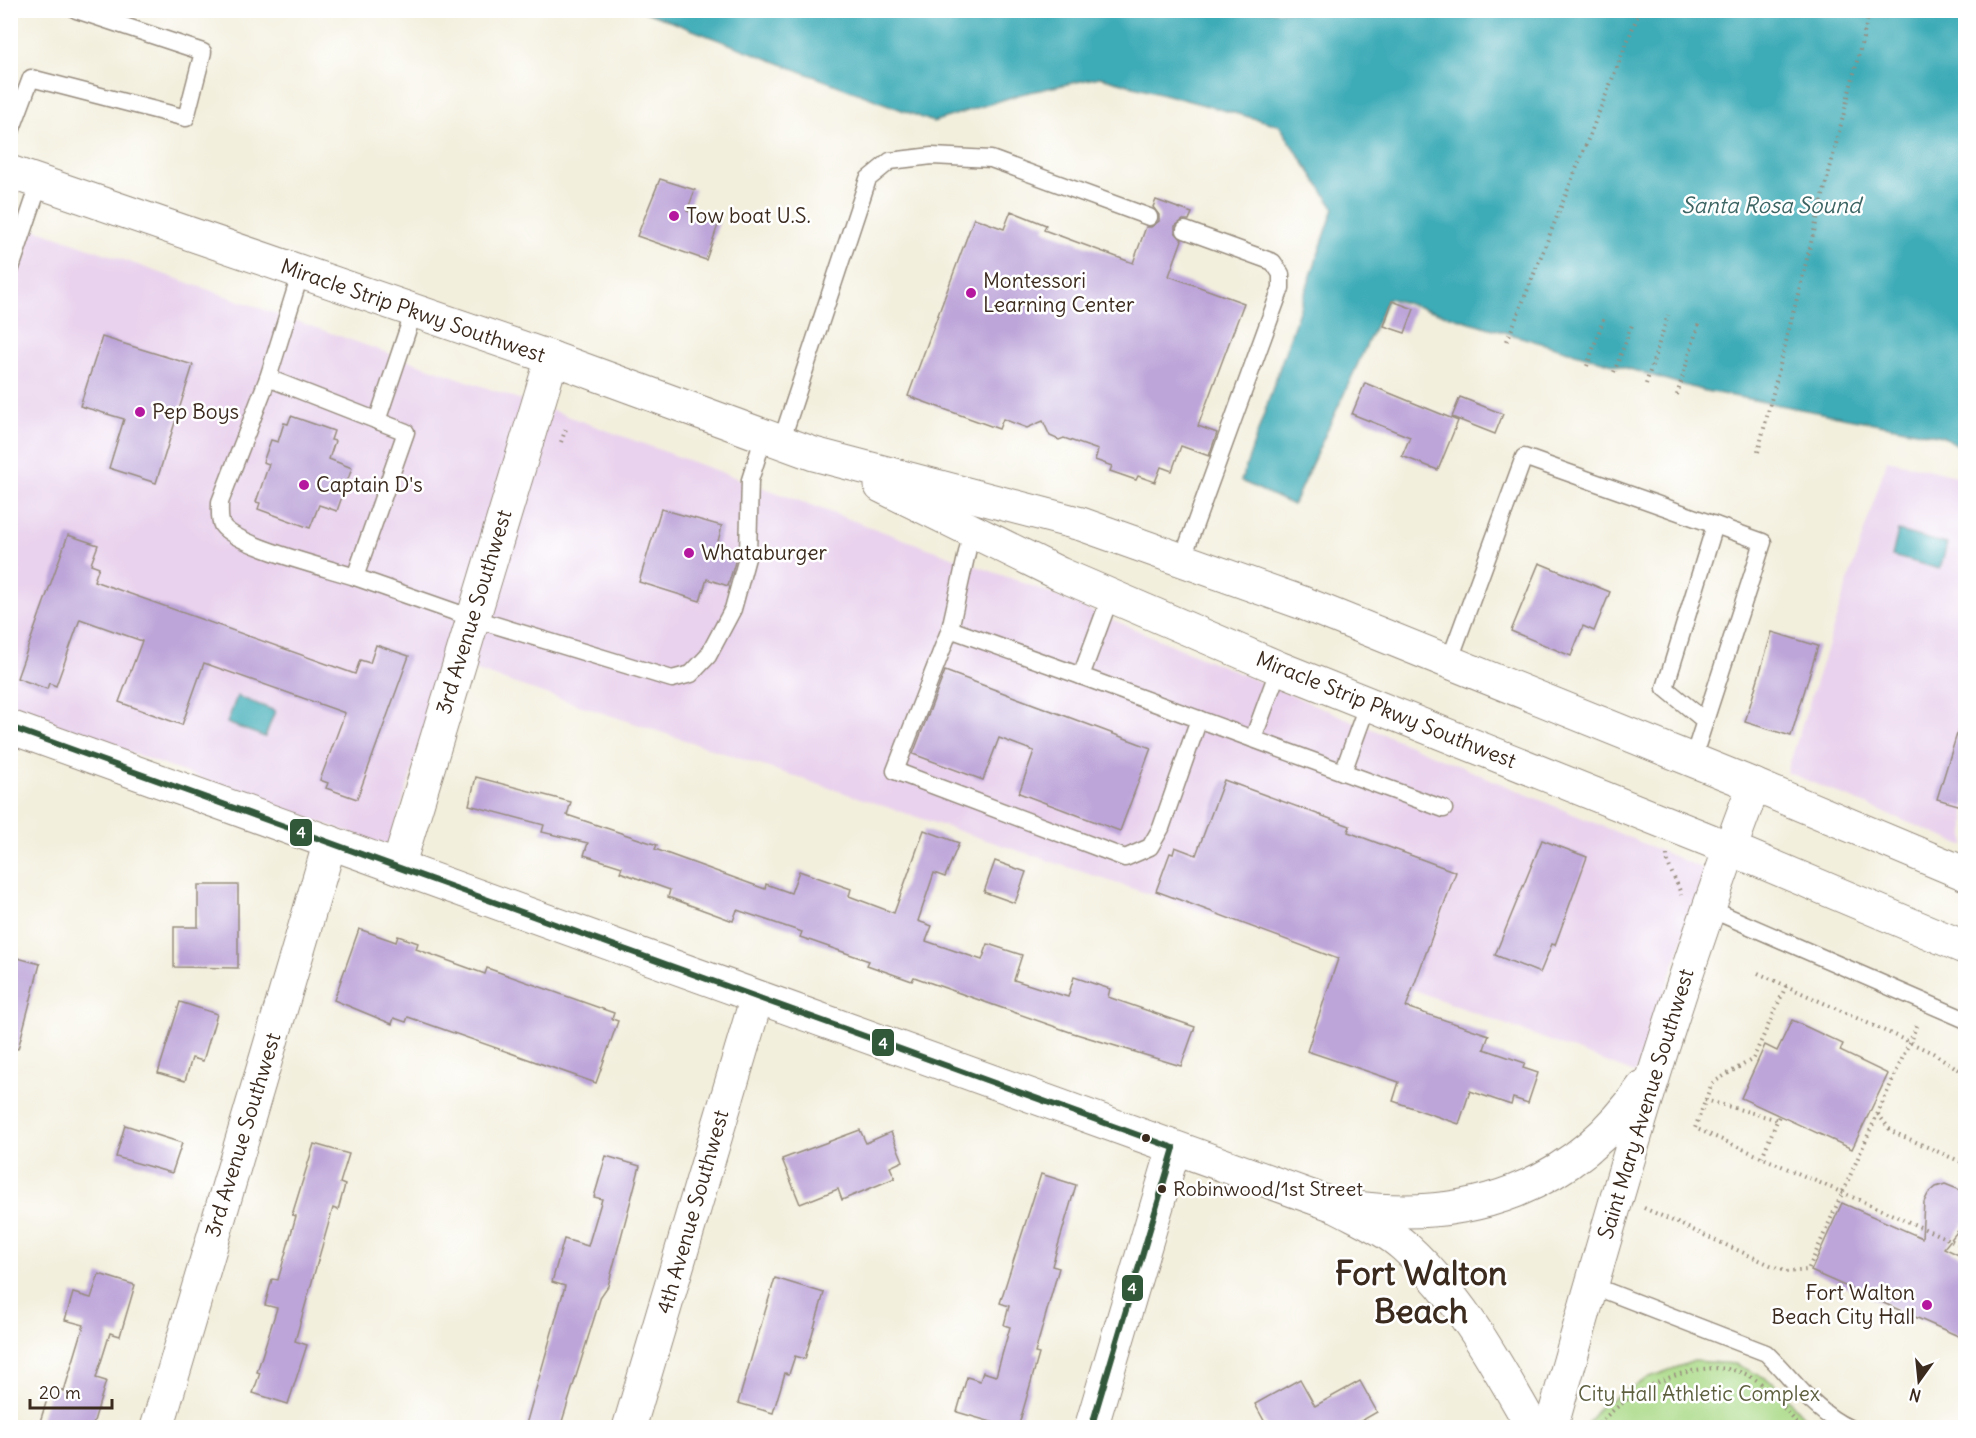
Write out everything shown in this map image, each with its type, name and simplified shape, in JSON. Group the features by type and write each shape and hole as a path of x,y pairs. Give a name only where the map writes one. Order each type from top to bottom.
{"main road":[{"name":"Miracle Strip Pkwy Southwest","path":"25,177 552,358 814,454 1081,524 1303,603 1754,785 1965,874"},
{"name":"3rd Avenue Southwest","path":"398,867 552,358"},
{"name":"Miracle Strip Pkwy Southwest","path":"814,454 1111,595 1280,668 1730,848 1965,948"},
{"path":"10,727 1337,1206 1402,1245 1438,1280 1458,1305 1493,1358 1533,1428"},
{"name":"Saint Mary Avenue Southwest","path":"1551,1428 1653,1071 1695,906 1730,848 1754,785"},
{"name":"3rd Avenue Southwest","path":"157,1428 330,842"},
{"name":"4th Avenue Southwest","path":"630,1428 757,997"},
{"path":"1337,1206 1413,1212 1476,1205 1516,1192 1552,1174 1589,1147 1629,1107 1653,1071"},
{"path":"1091,1428 1174,1148"}],"lane":[{"path":"10,134 31,78 186,118 203,51 76,10"},
{"path":"301,272 268,378 220,502 221,523 231,535 257,546 472,618 672,680 691,674 708,656 733,609 748,554 750,480 772,439 868,179 890,161 932,156 991,159 1149,217"},
{"path":"10,272 25,177"},
{"path":"1182,560 1281,288 1281,274 1273,262 1185,230"},
{"path":"377,421 414,311"},
{"path":"268,378 406,432 355,577"},
{"path":"1449,662 1524,457 1763,542 1692,761"},
{"path":"1705,721 1665,688 1715,525"},
{"path":"972,531 950,629 895,771 1125,858 1150,847 1161,828 1199,719"},
{"path":"1081,676 1111,595"},
{"path":"950,629 1444,809"},
{"path":"1253,739 1280,668"},
{"path":"1343,772 1368,703"},
{"path":"1695,906 1965,1020"},
{"path":"1591,1285 1766,1353 1787,1373 1810,1402 1849,1428"}],"path":[{"path":"1507,341 1640,10"},
{"path":"1758,452 1870,10"},
{"path":"1587,366 1605,315"},
{"path":"1646,384 1668,315"},
{"path":"1677,395 1699,323"},
{"path":"1614,372 1632,325"},
{"path":"1667,851 1667,862 1695,906"},
{"path":"1758,973 1933,1053 1965,1074"},
{"path":"1786,986 1754,1059 1712,1083 1695,1128 1965,1247"},
{"path":"1644,1208 1786,1272 1808,1270 1926,1003"},
{"path":"1705,1100 1779,1118 1762,1157"},
{"path":"1878,1113 1891,1131 1965,1164"},
{"path":"1595,1428 1607,1414 1633,1394 1675,1375 1699,1370 1734,1371 1755,1377 1770,1392"},
{"path":"1777,1399 1801,1428"}],"shaded area":[{"path":"10,220 524,401 389,847 11,709"},
{"path":"551,410 1037,588 1706,870 1641,1064 1635,1073 1239,924 471,669"},
{"path":"1887,460 1965,478 1965,846 1787,772"}],"green space":[{"name":"City Hall Athletic Complex","path":"1694,1361 1736,1364 1773,1382 1813,1427 1584,1427 1603,1404 1650,1377"}],"water":[{"name":"Santa Rosa Sound","path":"643,11 1965,11 1965,449 1942,436 1701,390 1388,298 1293,505 1241,481 1334,208 1279,125 1100,77 1021,94 933,122"},
{"path":"1898,531 1947,544 1940,569 1892,556"},
{"path":"237,696 275,711 265,737 227,723"}],"building":[{"name":"Tow boat U.S.","path":"660,179 695,190 687,211 719,222 706,260 637,236"},
{"path":"1156,200 1192,213 1189,220 1183,220 1175,226 1175,232 1182,240 1169,276 1244,303 1198,426 1217,433 1209,456 1181,446 1172,471 1161,467 1155,482 1138,476 1136,480 1110,471 1112,466 1095,460 1098,450 1064,438 1059,440 1050,436 1043,421 1027,428 1003,419 999,429 908,396 974,218 1004,229 1011,211 1046,225 1044,230 1133,263 1146,227 1151,227 1159,221 1159,215 1153,207"},
{"path":"1392,301 1414,309 1405,333 1384,326"},
{"name":"Pep Boys","path":"102,337 193,365 156,483 109,468 124,419 80,406"},
{"path":"1365,383 1458,421 1438,470 1402,456 1410,437 1352,414"},
{"path":"1460,397 1503,414 1495,434 1452,417"},
{"name":"Captain D's","path":"291,416 334,431 331,440 335,441 329,459 352,468 337,511 319,505 310,528 258,509 260,503 256,502 269,464 263,462 271,440 278,442 284,423 288,424"},
{"name":"Whataburger","path":"661,509 722,526 716,549 737,555 728,586 707,579 700,601 639,582"},
{"path":"68,535 98,545 91,564 99,567 94,581 355,674 360,660 370,663 376,645 409,656 357,799 326,788 328,783 320,780 345,713 204,663 182,725 119,702 142,641 80,619 56,686 49,683 47,689 17,678"},
{"path":"1539,563 1610,592 1594,631 1583,626 1571,656 1511,631"},
{"path":"1772,632 1818,646 1791,736 1745,722"},
{"path":"945,671 1151,748 1120,831 1019,793 1034,751 999,738 983,780 913,754"},
{"path":"1960,724 1965,725 1965,807 1937,799"},
{"path":"476,777 571,802 567,815 657,845 655,849 765,889 766,884 791,893 799,871 851,889 849,896 894,913 924,830 959,843 945,877 934,873 918,921 932,926 926,941 982,960 988,944 1022,955 1014,980 1068,997 1074,977 1110,989 1108,997 1195,1027 1181,1066 1070,1032 914,977 912,981 867,965 869,961 800,937 802,932 737,910 733,921 668,897 670,890 620,872 622,867 584,855 588,843 542,832 544,825 469,805"},
{"path":"1224,780 1350,826 1348,832 1456,872 1406,1007 1489,1035 1484,1049 1525,1063 1523,1068 1538,1073 1528,1103 1513,1098 1511,1105 1470,1091 1459,1124 1393,1101 1399,1082 1307,1051 1338,959 1156,891 1170,853 1173,854 1175,847 1196,855"},
{"path":"1542,840 1587,857 1555,945 1552,944 1540,973 1495,955"},
{"path":"995,861 1026,872 1015,903 984,892"},
{"path":"198,885 238,885 238,968 174,967 174,927 198,927"},
{"path":"359,929 396,942 398,936 418,943 416,949 485,974 487,968 614,1013 612,1019 618,1021 596,1083 408,1017 406,1022 394,1018 392,1024 334,1000"},
{"path":"10,956 40,964 18,1049 10,1048"},
{"path":"180,1002 217,1014 203,1061 192,1058 185,1081 158,1073"},
{"path":"1792,1020 1843,1044 1840,1051 1888,1074 1852,1149 1741,1098 1765,1045 1777,1051"},
{"path":"125,1125 182,1143 172,1173 116,1157"},
{"path":"860,1130 866,1143 891,1132 903,1161 890,1167 895,1178 842,1200 838,1189 800,1204 782,1159"},
{"path":"314,1144 349,1154 340,1183 345,1185 338,1210 333,1208 295,1341 307,1345 288,1404 253,1393 260,1373 257,1372 277,1308 265,1305 272,1279 278,1280 296,1216 292,1215"},
{"path":"606,1156 640,1166 608,1286 601,1296 560,1428 525,1428 565,1286 552,1282 564,1239 588,1246 602,1199 594,1197"},
{"path":"1041,1174 1076,1185 1052,1266 1059,1268 1035,1353 1039,1354 1018,1428 1012,1428 957,1412 967,1377 980,1381 983,1372 996,1376 1010,1327 1004,1325 1009,1306 1000,1303"},
{"name":"Fort Walton Beach City Hall","path":"1945,1184 1965,1192 1965,1222 1944,1248 1965,1258 1965,1339 1811,1271 1842,1203 1922,1238 1924,1202 1928,1194 1936,1187"},
{"path":"99,1274 135,1285 120,1336 110,1333 96,1378 106,1381 92,1428 38,1428 51,1387 64,1391 84,1325 65,1320 73,1293 91,1298"},
{"path":"775,1278 824,1293 805,1359 795,1356 789,1374 785,1373 773,1413 738,1403"},
{"path":"1300,1379 1315,1406 1360,1381 1377,1412 1349,1428 1268,1428 1255,1404"}],"transit line":[{"name":"4","path":"10,727 1174,1148"},
{"name":"4","path":"1091,1428 1174,1148"}],"place":[{"name":"Tow boat U.S.","path":"674,216"},
{"name":"Montessori Learning Center","path":"971,293"},
{"name":"Pep Boys","path":"140,412"},
{"name":"Captain D's","path":"304,485"},
{"name":"Whataburger","path":"689,553"},
{"name":"Robinwood/1st Street","path":"1162,1189"},
{"name":"Fort Walton Beach City Hall","path":"1927,1305"}],"district":[{"name":"Fort Walton Beach","path":"1421,1292"}]}
